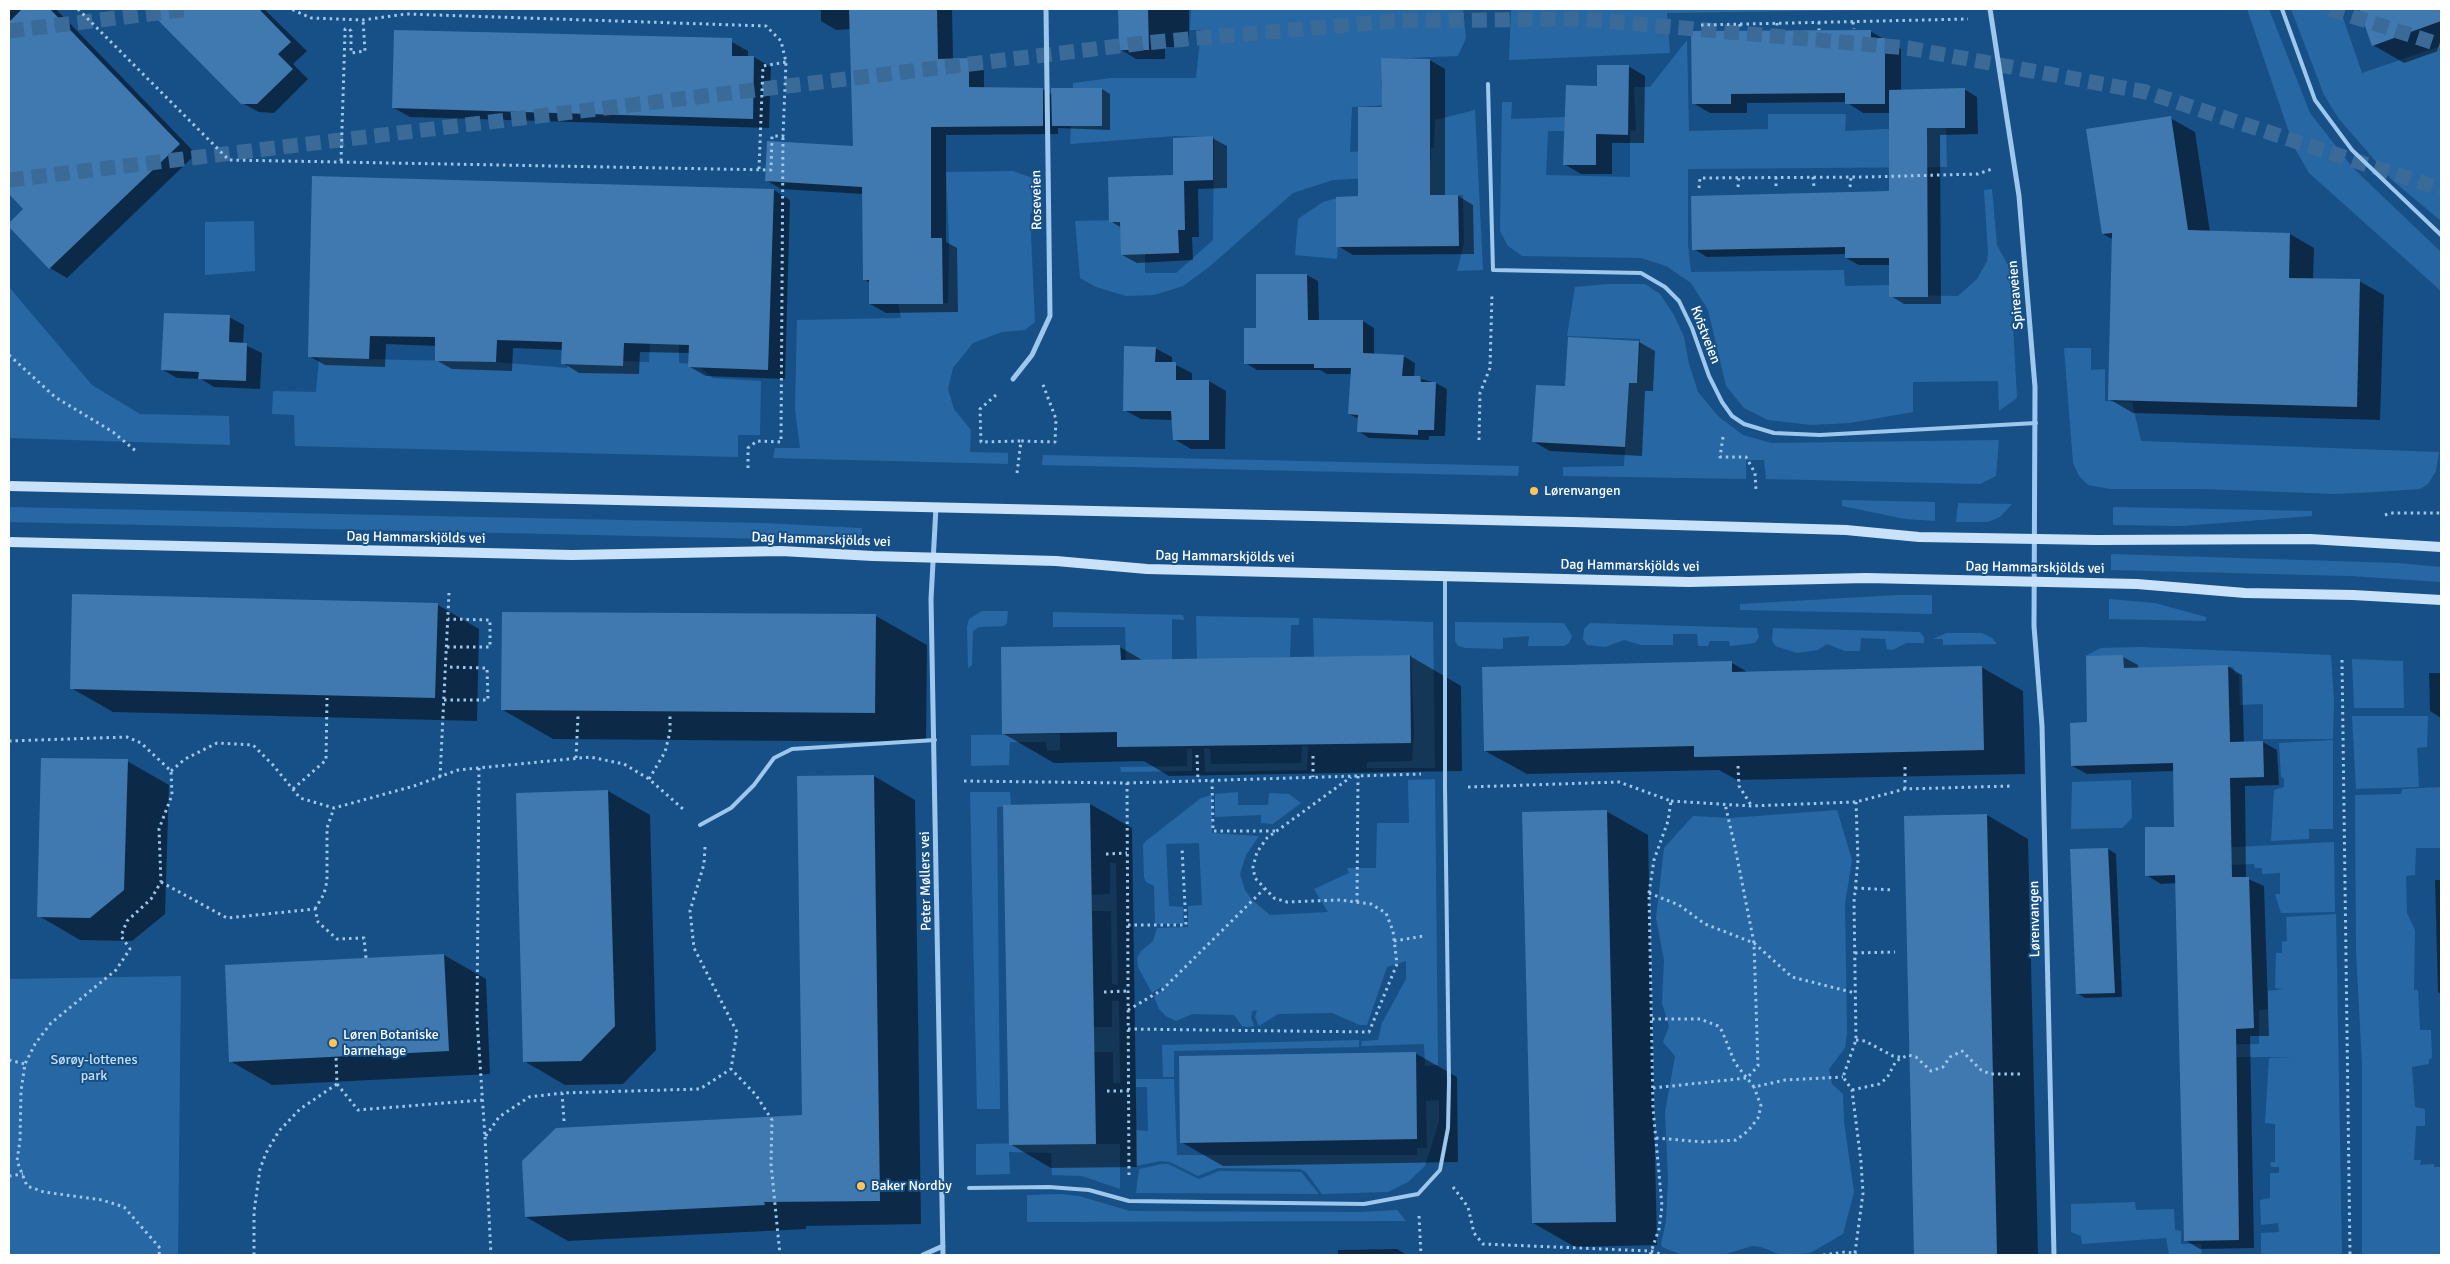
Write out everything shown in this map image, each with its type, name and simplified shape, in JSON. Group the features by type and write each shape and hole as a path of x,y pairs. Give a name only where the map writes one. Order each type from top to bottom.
{"main road":[{"path":"9,486 1778,528 1846,530 1919,537 2310,539 2441,547"},
{"name":"Dag Hammarskjölds vei","path":"9,542 572,555 781,551 1056,561 1147,569 1690,582 1866,578 2034,582 2174,586 2245,593 2353,595 2441,600"}],"street":[{"name":"Roseveien","path":"1014,379 1032,356 1050,316 1046,9"},
{"name":"Spireaveien","path":"1990,9 2020,206 2036,423 2034,582"},
{"name":"Peter Møllers vei","path":"936,507 932,557 944,1255"},
{"name":"Lørenvangen","path":"2034,582 2034,626 2042,726 2054,1255"},
{"path":"923,1255 943,1246"}],"lane":[{"path":"2282,9 2315,100 2352,150 2441,234"},
{"path":"1488,84 1493,270"},
{"name":"Kvistveien","path":"1493,270 1641,273 1665,287 1679,301 1692,328 1709,376 1722,402 1732,416"},
{"path":"1732,416 1744,424 1774,432 1820,435 2036,423"},
{"path":"969,1188 1049,1186 1089,1190 1129,1201 1364,1204 1418,1194 1440,1170 1448,1128 1444,787 1445,576"},
{"path":"700,825 731,808 754,785 774,758 792,749 934,740"}],"path":[{"path":"78,9 229,160 771,170 772,136 783,136"},
{"path":"291,9 311,18 363,20 406,14 766,26 781,41 786,62 783,136 781,442 757,441 748,448 748,468"},
{"path":"1701,25 1992,19"},
{"path":"340,162 344,33 349,28 351,31 352,53 365,51 363,20"},
{"path":"1818,22 1819,30"},
{"path":"1853,22 1854,28"},
{"path":"1777,23 1777,29"},
{"path":"1740,24 1740,30"},
{"path":"759,169 763,66 786,62"},
{"path":"1700,188 1700,178 1978,174 2014,162"},
{"path":"1738,187 1739,177"},
{"path":"1776,177 1776,187"},
{"path":"1814,177 1814,187"},
{"path":"1850,187 1851,177"},
{"path":"1479,440 1480,393 1490,368 1493,270"},
{"path":"9,355 55,397 114,432 138,452"},
{"path":"1014,379 980,409 981,442 1055,442 1056,419 1032,356"},
{"path":"1732,416 1725,430 1720,457 1746,456 1755,473 1756,490"},
{"path":"1017,473 1021,441"},
{"path":"440,777 449,593"},
{"path":"446,646 490,647 490,620 448,618"},
{"path":"2342,660 2350,1255"},
{"path":"444,700 488,700 487,668 446,667"},
{"path":"293,789 326,760 327,698"},
{"path":"649,779 665,752 670,732 670,715"},
{"path":"576,758 578,716"},
{"path":"9,741 127,737 141,743 171,771 172,795 159,828 162,882 151,899 127,921 120,936 130,949 116,970 98,986 76,1001 35,1044 25,1064 20,1091 20,1140 17,1161 27,1186 44,1192 102,1200 124,1207 160,1248 160,1255"},
{"path":"171,771 185,759 217,743 253,745 273,765 300,798 334,808 458,770 590,757 624,764 649,779 700,825 705,846 704,864 690,911 690,930 694,948 737,1032 731,1069 700,1089 562,1093 529,1097 499,1117 485,1137"},
{"path":"1196,755 1198,781"},
{"path":"1313,756 1313,777"},
{"path":"1738,766 1739,786 1751,806"},
{"path":"1904,789 1905,766"},
{"path":"479,768 477,1019 491,1255"},
{"path":"964,781 1127,783 1445,773"},
{"path":"1357,902 1358,776"},
{"path":"1128,1029 1369,1032 1397,964 1394,941 1386,913 1371,904 1357,902 1340,900 1287,902 1274,898 1255,878 1253,866 1257,852 1267,838 1350,777"},
{"path":"1212,780 1213,831 1277,831"},
{"path":"1444,787 1619,782 1671,801 1751,806 1856,802 1904,789 2012,786"},
{"path":"1127,783 1129,1201"},
{"path":"1651,1253 1659,1229 1662,1206 1653,1088 1650,893 1654,860 1668,821 1671,801"},
{"path":"1843,1077 1856,1040 1855,888 1858,860 1856,802"},
{"path":"1653,1088 1747,1078 1758,1066 1754,943 1736,847 1725,804"},
{"path":"334,808 327,828 327,881 324,894 315,909 318,922 337,939 364,938 366,958"},
{"path":"1128,926 1186,926 1182,848"},
{"path":"1106,854 1127,853"},
{"path":"162,882 227,918 315,909"},
{"path":"1855,888 1894,890"},
{"path":"1128,1010 1162,990 1264,889"},
{"path":"1650,893 1680,905 1705,924 1754,943 1792,978 1855,993"},
{"path":"1394,941 1447,932"},
{"path":"1855,953 1895,952"},
{"path":"1104,992 1128,991"},
{"path":"1652,1019 1700,1019 1718,1026 1722,1031 1735,1063 1754,1087 1761,1106 1758,1118 1748,1131 1736,1140 1704,1142 1656,1138"},
{"path":"1856,1040 1865,1041 1893,1056 1901,1057 1908,1055 1916,1057 1931,1071 1943,1067 1954,1053 1962,1052 1982,1070 1990,1074 2020,1074"},
{"path":"336,1056 337,1084 358,1110 482,1100"},
{"path":"1852,1090 1879,1084 1887,1078 1901,1057"},
{"path":"9,1060 25,1064"},
{"path":"731,1069 756,1095 772,1120 772,1164 780,1255"},
{"path":"1754,1087 1785,1080 1843,1077"},
{"path":"1823,1255 1845,1252 1855,1254 1862,1193 1861,1162 1852,1090 1843,1077"},
{"path":"254,1255 254,1212 260,1169 266,1153 279,1131 300,1109 337,1084"},
{"path":"1107,1091 1129,1091"},
{"path":"562,1093 564,1121"},
{"path":"1440,1170 1468,1207 1474,1233 1484,1244 1664,1255"},
{"path":"9,1176 23,1174"},
{"path":"1418,1194 1421,1255"}],"green space":[{"path":"1191,9 1463,9 1466,38 1458,56 1382,59 1381,88 1391,105 1352,107 1350,152 1403,149 1404,162 1431,161 1431,148 1434,148 1435,120 1475,110 1483,270 1457,271 1464,243 1463,195 1409,196 1403,176 1333,180 1293,193 1209,267 1183,286 1154,295 1126,296 1096,287 1080,278 1075,221 1123,220 1145,251 1145,273 1176,273 1213,240 1214,137 1175,136 1070,144 1073,83 1111,78 1196,78 1201,30 1190,30"},
{"path":"1511,9 1936,9 1667,13 1670,53 1509,60"},
{"path":"2247,9 2269,9 2310,113 2353,168 2441,252 2441,291 2309,173 2294,147"},
{"path":"2291,9 2340,9 2362,73 2441,46 2441,221 2392,180 2339,119 2324,95"},
{"path":"1687,40 1689,131 1768,129 1768,114 1846,114 1845,131 1946,126 1947,167 1688,169 1688,245 1691,272 1844,270 1845,286 1889,285 1889,295 1958,296 1977,279 1987,261 1984,190 1992,189 1997,245 2010,269 2017,398 1999,411 1998,381 1913,382 1913,412 1850,423 1811,425 1768,420 1744,408 1726,386 1708,310 1691,283 1666,266 1641,258 1522,256 1508,246 1500,231 1502,102 1512,102 1511,119 1565,117 1566,131 1548,131 1546,175 1630,177 1630,131 1636,130 1634,87 1650,87"},
{"path":"1013,171 1035,179 1037,205 1030,214 1035,322 1025,330 1002,332 973,343 953,368 948,389 954,409 971,430 970,452 1008,453 1008,464 773,458 775,448 800,448 795,409 797,320 901,318 898,303 948,303 949,239 946,172"},
{"path":"1341,197 1337,259 1295,255 1298,219 1323,202"},
{"path":"254,221 255,271 205,275 205,222"},
{"path":"655,231 679,319 679,363 696,364 713,378 761,381 760,435 738,435 738,457 295,446 294,415 272,414 273,391 316,392 319,358 496,362 567,368 569,359 649,362"},
{"path":"1608,284 1645,284 1660,294 1674,315 1684,337 1689,364 1698,392 1719,417 1743,435 1771,443 1999,440 1996,476 1980,484 1766,479 1764,460 1746,460 1746,479 1563,476 1563,467 1624,466 1629,382 1638,382 1640,339 1567,336 1575,287"},
{"path":"9,287 92,385 140,414 229,416 230,445 9,438"},
{"path":"2064,348 2091,348 2091,370 2105,369 2105,401 2132,402 2141,441 2439,452 2436,471 2428,484 2420,489 2335,494 2204,489 2110,489 2088,485 2079,476 2073,463"},
{"path":"1043,455 1519,466 1518,476 1042,465"},
{"path":"1842,500 1935,502 1935,521 1905,519 1842,506"},
{"path":"1958,503 2012,504 2000,517 1988,522 1956,522"},
{"path":"9,507 763,523 862,528 862,541 9,522"},
{"path":"2113,507 2312,511 2312,516 2182,526 2113,525"},
{"path":"2111,554 2397,563 2441,567 2441,582 2351,576 2111,570"},
{"path":"1898,595 1932,595 1932,614 1740,610 1740,604"},
{"path":"2109,599 2155,603 2206,617 2206,621 2109,619"},
{"path":"982,611 1008,611 1007,623 1004,626 979,627 973,631 972,665 968,668 967,627 969,619"},
{"path":"1053,612 1183,615 1184,620 1172,619 1172,660 1126,661 1125,627 1053,627"},
{"path":"1196,616 1299,618 1299,625 1291,625 1290,657 1197,660"},
{"path":"1313,618 1433,622 1435,768 1367,768 1367,762 1412,761 1414,733 1411,655 1314,657"},
{"path":"1455,622 1564,623 1572,636 1569,643 1564,646 1528,646 1529,636 1503,638 1503,649 1466,648 1458,646 1455,641"},
{"path":"1590,623 1757,628 1759,637 1755,643 1730,646 1729,641 1710,641 1708,646 1698,646 1697,634 1673,634 1673,645 1641,645 1624,640 1605,647 1587,645 1583,639 1584,629"},
{"path":"1773,628 1920,632 1924,637 1924,643 1906,643 1893,650 1887,649 1885,639 1861,638 1860,651 1845,651 1827,644 1818,650 1797,653 1775,646 1772,640"},
{"path":"1946,633 1982,633 1992,638 1997,644 1943,645 1943,639 1933,639"},
{"path":"2140,647 2331,655 2334,702 2333,739 2263,739 2263,704 2240,705 2239,675 2235,674 2233,667 2169,669 2124,688 2123,656 2085,656 2101,648"},
{"path":"2352,659 2403,661 2404,708 2354,708"},
{"path":"2352,716 2428,716 2427,747 2417,748 2419,787 2356,789"},
{"path":"1060,734 1060,750 1047,751 1046,742 1010,742 1009,765 971,766 971,735"},
{"path":"2333,740 2333,829 2309,829 2309,839 2271,841 2274,790 2284,787 2284,779 2281,777 2279,743"},
{"path":"1302,746 1308,746 1307,770 1205,772 1204,748 1210,749 1211,764 1301,763"},
{"path":"1187,749 1192,749 1192,771 1121,772 1120,767 1187,766"},
{"path":"1435,779 1438,1065 1425,1066 1424,1044 1361,1046 1362,1041 1378,1040 1382,1023 1406,979 1406,961 1387,967 1367,1025 1360,1025 1332,1013 1278,1014 1259,1026 1255,1017 1257,1010 1252,1011 1251,1018 1254,1026 1246,1027 1242,1026 1234,1015 1192,1014 1176,1021 1166,1016 1159,1009 1154,996 1163,990 1161,987 1152,993 1138,967 1137,958 1141,951 1153,941 1157,928 1188,927 1188,906 1202,905 1199,843 1166,844 1169,906 1183,907 1184,924 1155,924 1154,886 1146,882 1144,877 1143,845 1146,841 1201,798 1212,795 1212,833 1259,836 1246,855 1240,874 1245,890 1252,900 1270,915 1328,912 1314,889 1349,873 1347,868 1376,868 1377,823 1409,823 1408,780"},
{"path":"2131,780 2132,818 2122,828 2071,829 2072,782"},
{"path":"2441,787 2441,848 2416,848 2415,875 2406,876 2407,913 2415,930 2414,990 2418,990 2420,1030 2431,1030 2432,1058 2429,1059 2429,1064 2412,1067 2415,1107 2425,1109 2425,1126 2416,1126 2414,1160 2421,1160 2420,1165 2434,1164 2434,1167 2441,1167 2441,1255 2362,1255 2362,1065 2356,951 2355,795 2401,794 2402,789"},
{"path":"970,792 1010,792 1011,806 997,807 1000,1109 977,1109"},
{"path":"1238,792 1238,805 1268,805 1269,793 1289,794 1301,803 1273,824 1261,823 1261,815 1215,817 1215,794"},
{"path":"1837,810 1852,860 1845,904 1847,1033 1845,1048 1829,1069 1832,1084 1843,1094 1844,1122 1854,1192 1843,1234 1810,1253 1781,1255 1761,1247 1752,1246 1723,1255 1682,1255 1662,1247 1661,1244 1666,1221 1668,1179 1665,1112 1675,1056 1663,1042 1669,1026 1662,1003 1664,960 1656,918 1664,848 1693,816 1730,818"},
{"path":"2334,842 2335,912 2281,913 2275,894 2280,894 2280,873 2262,874 2262,868 2255,868 2254,864 2226,865 2217,848"},
{"path":"1110,863 1116,863 1118,985 1112,984 1111,911 1090,911 1090,895 1110,894"},
{"path":"2336,914 2342,1255 2261,1255 2261,1233 2279,1232 2278,1223 2261,1225 2260,1200 2270,1198 2270,1173 2279,1173 2279,1167 2271,1167 2270,1162 2275,1162 2275,1124 2265,1123 2269,1058 2293,1057 2233,1057 2210,1045 2259,1044 2259,1010 2268,1009 2268,991 2283,989 2275,988 2276,953 2282,953 2282,942 2287,941 2286,917"},
{"name":"Sørøy-lottenes park","path":"181,976 178,1255 9,1255 9,979"},
{"path":"1112,1001 1119,1001 1120,1083 1113,1083 1113,1052 1093,1052 1092,1027 1112,1027"},
{"path":"1359,1040 1359,1047 1174,1051 1174,1077 1163,1077 1162,1045"},
{"path":"1136,1079 1174,1079 1177,1155 1417,1155 1417,1148 1427,1148 1426,1101 1439,1100 1439,1121 1425,1166 1408,1182 1388,1192 1322,1194 1306,1172 1300,1169 1218,1168 1198,1176 1170,1162 1160,1161 1136,1166 1136,1130 1148,1131 1147,1087 1136,1087"},
{"path":"1093,1142 1096,1144 1120,1144 1120,1189 1082,1176 1052,1175 1051,1153 1009,1152 1010,1174 976,1175 976,1144"},
{"path":"1168,1164 1199,1179 1219,1171 1301,1172 1319,1194 1136,1193 1139,1169"},
{"path":"1061,1194 1079,1196 1130,1211 1361,1212 1397,1210 1406,1221 1027,1222 1027,1195"},
{"path":"2135,1202 2136,1210 2174,1209 2175,1230 2181,1231 2181,1244 2201,1244 2202,1255 2169,1255 2166,1238 2082,1244 2081,1236 2071,1232 2071,1204"}],"building":[{"path":"22,9 50,9 180,144 49,269 9,227 9,223 23,209 9,194 9,22"},
{"path":"147,9 259,9 291,42 278,54 293,69 257,104 241,104"},
{"path":"849,9 937,9 938,59 969,58 969,87 1043,88 1043,126 931,127 931,238 942,238 943,304 869,304 869,280 863,280 862,187 765,181 767,141 853,146"},
{"path":"1118,9 1148,9 1149,50 1119,50"},
{"path":"2359,9 2441,9 2441,21 2372,46"},
{"path":"394,30 732,38 732,56 754,56 753,119 392,108"},
{"path":"1871,30 1871,38 1885,38 1885,104 1845,104 1845,93 1731,94 1731,104 1692,104 1691,31"},
{"path":"1381,58 1430,59 1430,195 1458,195 1459,246 1336,247 1336,197 1358,196 1358,107 1382,107"},
{"path":"1597,65 1629,65 1628,135 1596,134 1596,165 1563,165 1566,85 1597,86"},
{"path":"1051,88 1102,88 1102,126 1052,126"},
{"path":"1965,88 1965,128 1927,128 1928,297 1889,297 1889,258 1845,258 1845,247 1692,250 1691,196 1889,191 1889,90"},
{"path":"2171,116 2188,230 2290,233 2289,278 2360,279 2357,407 2108,400 2112,233 2102,234 2086,129"},
{"path":"1213,136 1213,180 1184,181 1185,230 1178,230 1179,253 1121,255 1120,222 1109,222 1108,177 1173,175 1173,138"},
{"path":"312,176 774,189 768,370 688,367 689,345 624,343 623,366 561,364 562,342 497,340 496,362 435,361 435,337 370,336 369,359 308,357"},
{"path":"1256,274 1307,274 1308,320 1363,320 1363,353 1404,355 1402,376 1420,376 1421,382 1436,382 1434,430 1418,430 1418,435 1357,432 1358,415 1348,414 1351,368 1314,368 1314,364 1244,364 1244,328 1256,328"},
{"path":"164,313 230,315 229,342 247,343 246,381 198,379 199,372 161,370"},
{"path":"1568,337 1639,341 1637,383 1629,383 1625,447 1532,442 1536,385 1565,386"},
{"path":"1124,346 1156,347 1155,362 1176,362 1176,380 1209,380 1209,440 1173,440 1171,411 1123,411"},
{"path":"72,594 438,603 435,698 70,689"},
{"path":"502,612 876,614 875,713 501,710"},
{"path":"1120,645 1121,660 1410,655 1411,743 1117,747 1117,732 1002,734 1001,647"},
{"path":"2123,655 2124,668 2228,665 2230,742 2263,741 2264,777 2230,778 2232,877 2249,877 2254,1028 2236,1029 2239,1240 2184,1241 2175,875 2145,876 2145,827 2174,827 2173,763 2071,766 2070,723 2087,722 2086,656"},
{"path":"1732,661 1732,672 1982,666 1984,750 1694,757 1694,746 1484,751 1482,667"},
{"path":"41,758 128,759 124,890 90,918 37,917"},
{"path":"874,775 880,1201 764,1202 765,1205 525,1217 522,1161 556,1128 802,1115 797,776"},
{"path":"608,790 615,1026 581,1061 523,1062 516,793"},
{"path":"1090,803 1096,1144 1009,1145 1003,805"},
{"path":"1607,810 1616,1222 1532,1223 1522,812"},
{"path":"1987,814 1997,1255 1914,1255 1904,816"},
{"path":"2108,848 2115,993 2076,994 2070,849"},
{"path":"444,954 449,1051 229,1062 225,965"},
{"path":"1416,1052 1417,1139 1180,1143 1179,1056"}],"tunnel":[{"path":"9,31 191,9"},
{"path":"2330,9 2441,45"},
{"path":"9,180 1144,43 1393,21 1583,19 1908,48 2146,92 2441,189"}],"place":[{"name":"Lørenvangen","path":"1534,491"},
{"name":"Løren Botaniske barnehage","path":"333,1043"},
{"name":"Baker Nordby","path":"861,1186"}]}
